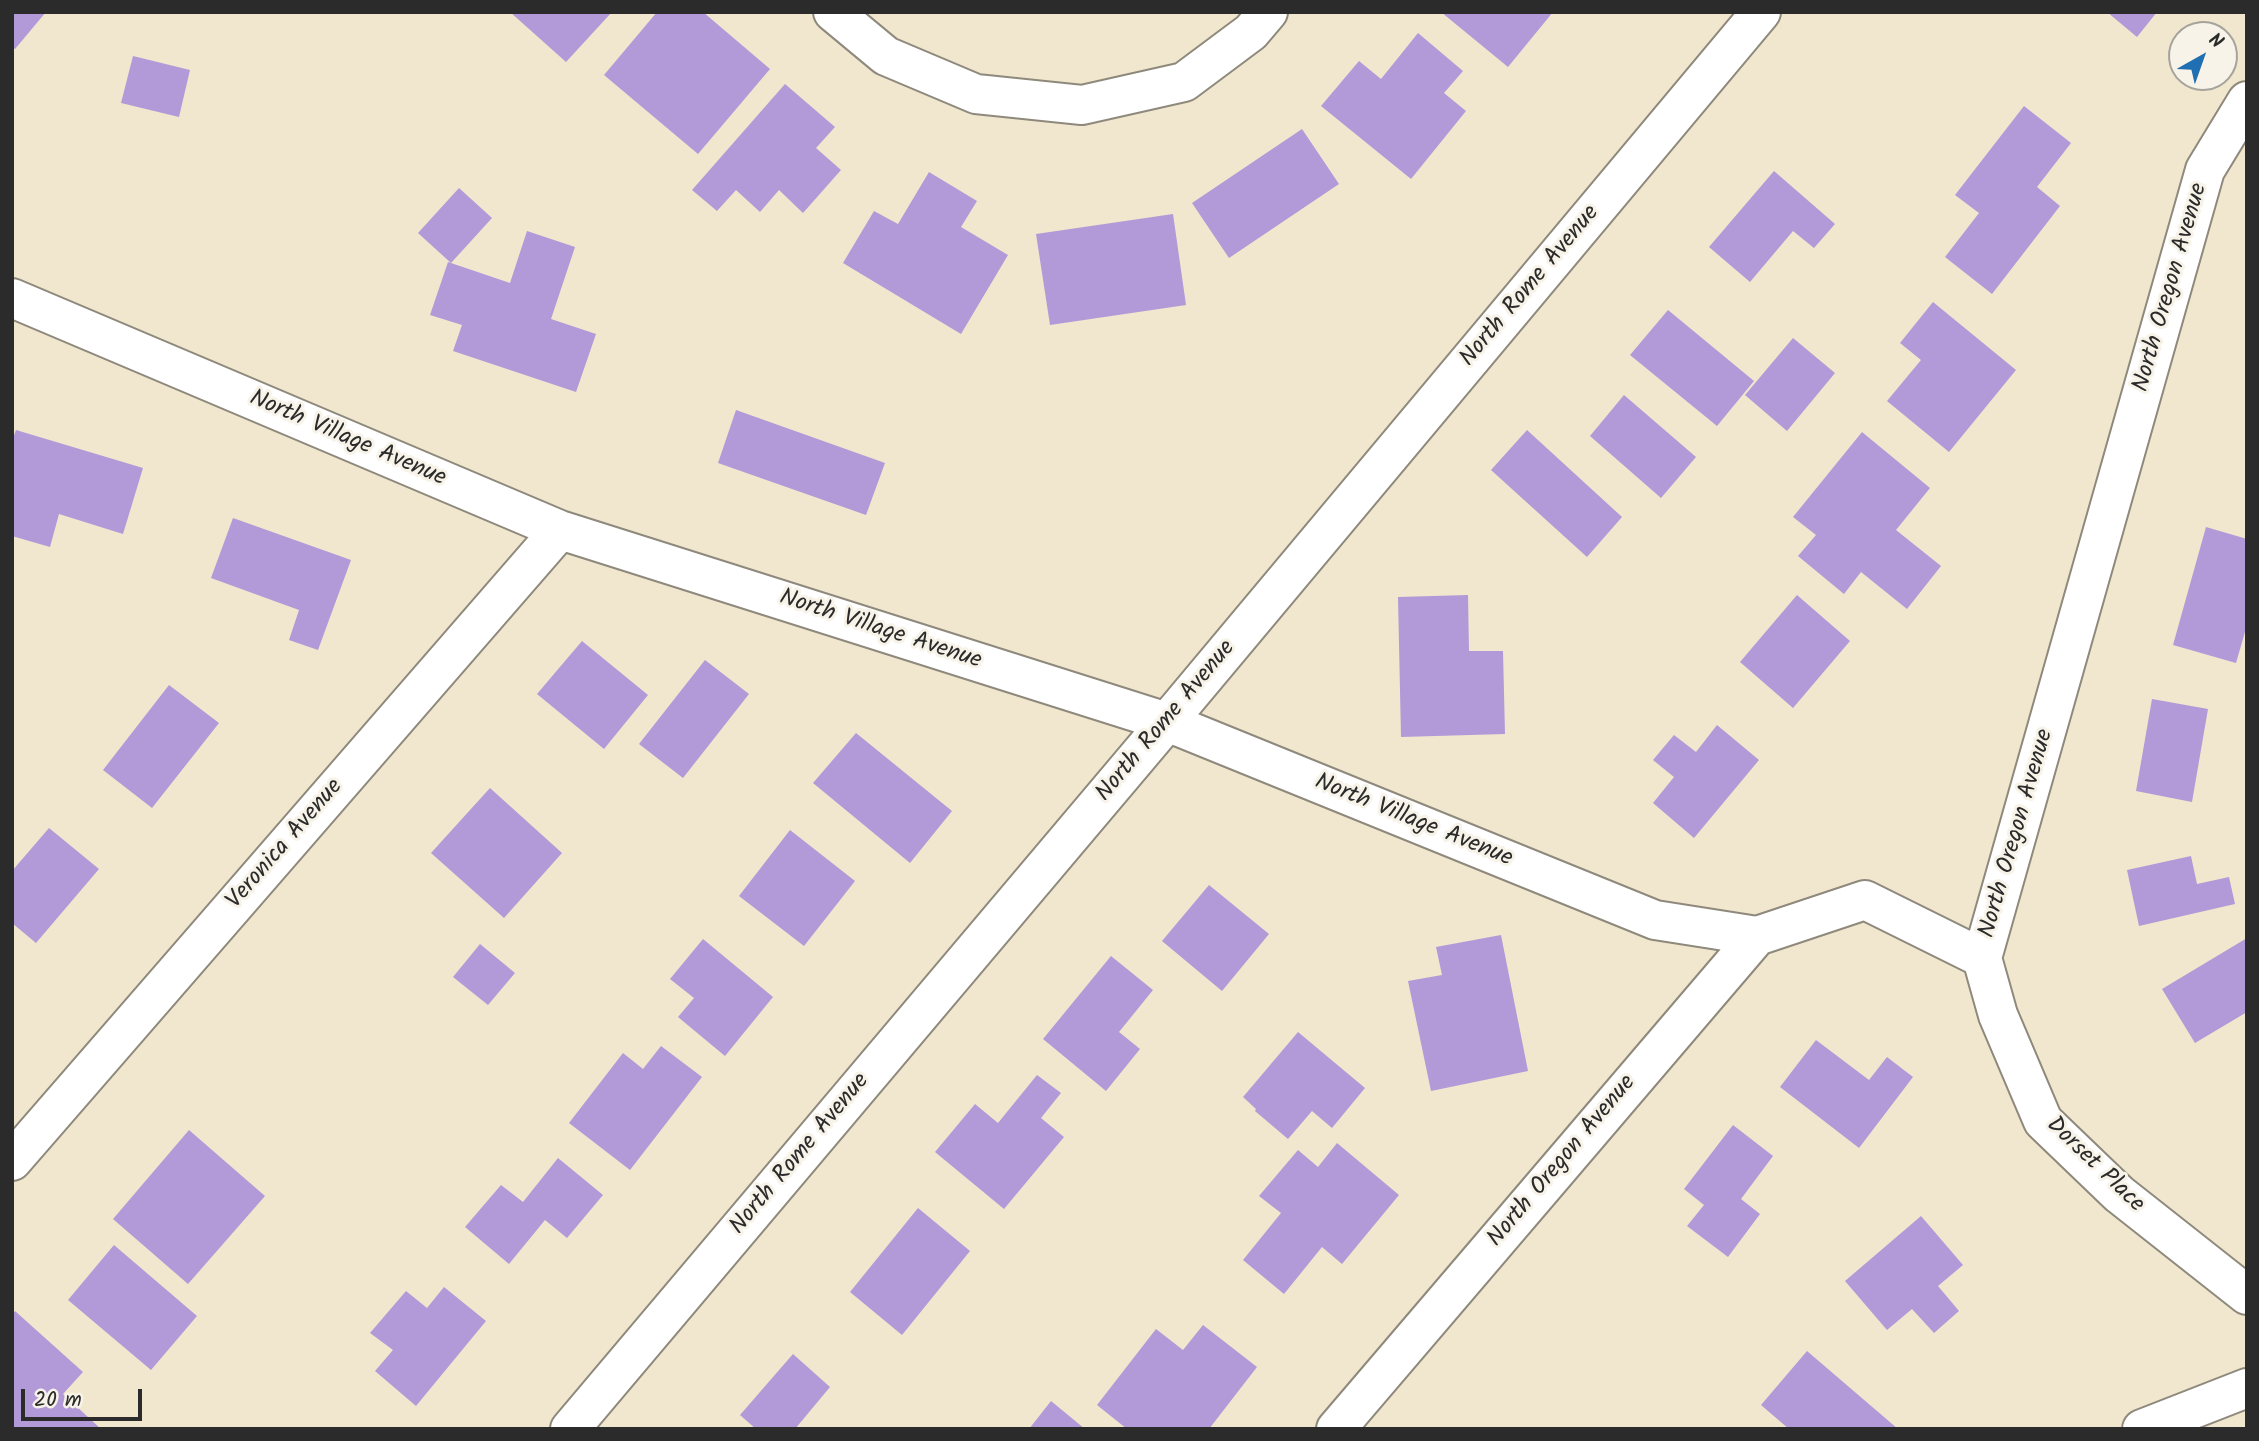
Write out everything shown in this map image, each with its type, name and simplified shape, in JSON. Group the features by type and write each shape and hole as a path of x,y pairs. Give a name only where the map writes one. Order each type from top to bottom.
{"street":[{"path":"833,12 886,56 976,94 1082,105 1184,82 1251,32 1268,12"},
{"name":"North Rome Avenue","path":"570,1429 1167,722 1761,12"},
{"name":"North Oregon Avenue","path":"1336,1429 1757,936 1865,900 1982,958 2205,170 2247,101"},
{"name":"North Village Avenue","path":"12,298 560,530 1167,722 1655,920 1757,936"},
{"name":"Veronica Avenue","path":"12,1161 560,530"},
{"name":"Dorset Place","path":"1982,958 1998,1015 2043,1121 2119,1194 2247,1296"},
{"path":"2142,1429 2247,1388"}],"building":[{"path":"12,12 46,12 15,49 12,47"},
{"path":"510,12 612,12 566,62"},
{"path":"657,12 703,12 770,69 698,154 604,75"},
{"path":"1441,12 1553,12 1508,67"},
{"path":"2107,12 2157,12 2137,37"},
{"path":"1418,33 1463,71 1444,93 1466,111 1411,179 1321,106 1359,61 1381,79"},
{"path":"133,56 190,70 179,117 121,103"},
{"path":"785,84 835,127 816,148 841,170 803,213 779,190 760,212 736,190 717,211 692,190"},
{"path":"2024,106 2071,143 2037,187 2060,206 1992,294 1945,257 1979,213 1955,195"},
{"path":"1302,129 1339,184 1229,258 1192,203"},
{"path":"1774,171 1835,224 1814,248 1793,231 1750,282 1709,247"},
{"path":"929,172 977,201 961,227 1008,255 961,334 843,263 874,211 898,224"},
{"path":"459,188 492,218 451,263 418,233"},
{"path":"1173,214 1186,305 1050,325 1036,234"},
{"path":"527,231 575,247 551,319 596,334 576,392 453,351 462,325 430,315 448,262 510,283"},
{"path":"1933,302 2016,370 1949,452 1887,401 1921,360 1900,343"},
{"path":"1668,310 1754,381 1717,426 1630,355"},
{"path":"1793,338 1835,373 1787,431 1745,395"},
{"path":"1624,395 1696,457 1661,498 1590,436"},
{"path":"736,410 885,463 866,515 718,463"},
{"path":"16,430 143,468 123,534 59,514 50,547 12,536 12,441"},
{"path":"1527,430 1622,517 1587,557 1491,470"},
{"path":"1862,432 1930,488 1896,530 1941,566 1907,609 1861,572 1844,594 1798,556 1816,535 1793,517"},
{"path":"233,518 351,560 318,650 289,640 299,610 211,578"},
{"path":"2206,527 2247,539 2247,625 2236,663 2173,645"},
{"path":"1468,595 1469,651 1503,651 1505,734 1401,737 1398,597"},
{"path":"1797,595 1850,641 1793,708 1740,662"},
{"path":"582,641 648,695 604,749 537,694"},
{"path":"705,660 749,694 683,778 639,744"},
{"path":"169,685 219,723 152,808 103,770"},
{"path":"2152,699 2208,709 2192,802 2136,791"},
{"path":"1717,725 1759,760 1694,838 1653,803 1674,777 1653,760 1674,735 1696,752"},
{"path":"856,733 952,811 910,863 813,783"},
{"path":"490,788 562,853 504,918 431,853"},
{"path":"49,828 99,869 36,943 12,923 12,871"},
{"path":"790,830 855,881 804,946 739,896"},
{"path":"2191,856 2197,884 2229,877 2235,904 2139,926 2127,870"},
{"path":"1209,885 1269,934 1222,991 1162,941"},
{"path":"1501,935 1528,1071 1431,1091 1408,981 1442,975 1436,947"},
{"path":"2247,938 2247,1012 2195,1043 2162,989"},
{"path":"703,939 773,997 725,1056 678,1017 694,998 670,979"},
{"path":"480,944 515,973 488,1005 453,977"},
{"path":"1111,956 1153,990 1119,1032 1140,1049 1106,1091 1043,1039"},
{"path":"1298,1032 1365,1088 1332,1128 1312,1111 1288,1139 1243,1097"},
{"path":"1816,1040 1869,1080 1887,1057 1913,1077 1859,1148 1780,1087"},
{"path":"661,1046 702,1077 630,1170 569,1123 623,1053 643,1069"},
{"path":"1037,1075 1061,1093 1041,1118 1064,1137 1004,1209 935,1152 975,1104 998,1123"},
{"path":"1733,1125 1773,1156 1741,1199 1760,1214 1728,1257 1687,1226 1704,1205 1684,1189"},
{"path":"189,1130 265,1196 188,1284 113,1219"},
{"path":"1337,1143 1399,1195 1342,1264 1322,1247 1284,1294 1243,1260 1281,1213 1259,1196 1298,1150 1318,1167"},
{"path":"558,1158 603,1195 567,1238 545,1220 509,1264 465,1227 501,1185 523,1202"},
{"path":"918,1208 970,1251 902,1335 850,1292"},
{"path":"1921,1216 1963,1265 1938,1286 1959,1311 1934,1333 1912,1309 1887,1330 1845,1281"},
{"path":"114,1245 197,1316 151,1370 68,1300"},
{"path":"444,1287 486,1321 416,1406 375,1371 393,1350 370,1333 406,1291 427,1308"},
{"path":"15,1311 83,1372 63,1394 101,1429 12,1429 12,1315"},
{"path":"1203,1325 1257,1367 1209,1429 1127,1429 1097,1405 1156,1329 1183,1350"},
{"path":"1807,1351 1898,1429 1789,1429 1761,1405"},
{"path":"793,1354 830,1387 795,1429 756,1429 740,1415"},
{"path":"1051,1401 1085,1429 1029,1429"}]}
